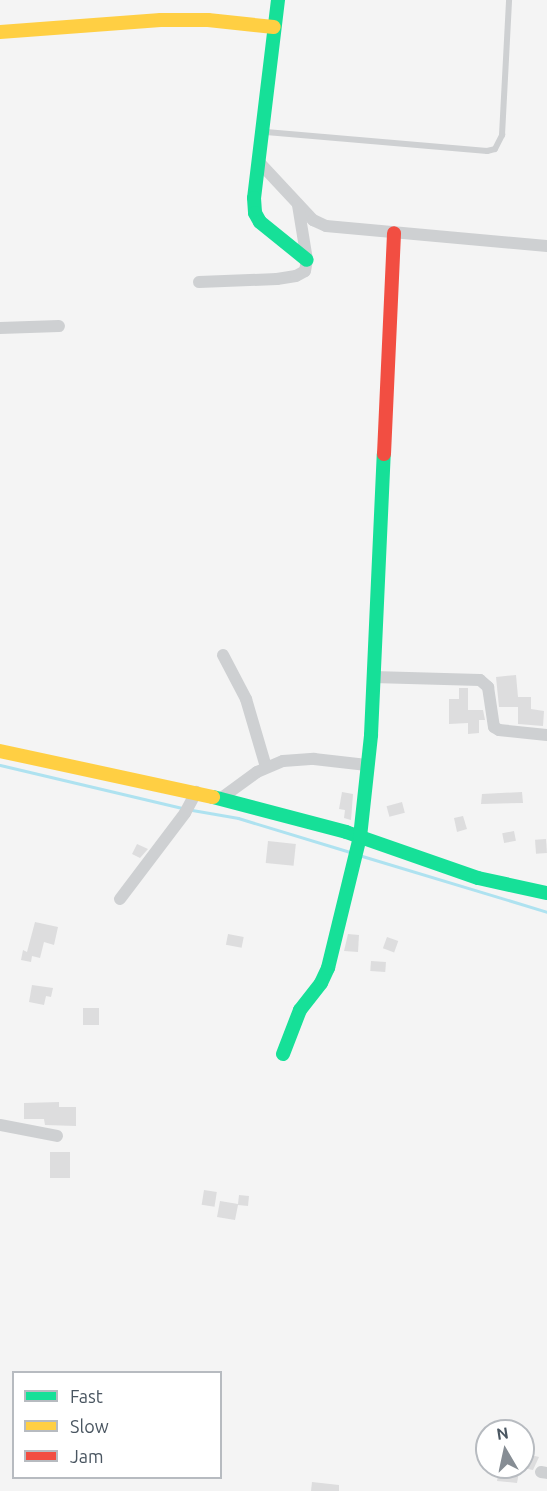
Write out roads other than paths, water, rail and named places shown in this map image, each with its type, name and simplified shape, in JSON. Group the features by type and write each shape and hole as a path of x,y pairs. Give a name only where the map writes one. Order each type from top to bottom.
{"street":[{"path":"278,0 264,132 258,161 255,213 260,222 307,260"},
{"path":"0,32 93,23 161,20 208,20 274,27"},
{"path":"258,161 313,220 326,226 547,246"},
{"path":"199,282 296,276 305,271 307,260 298,205"},
{"path":"283,1054 300,1010 321,983 328,968 357,846 367,765 373,677 394,233"},
{"path":"0,328 59,326"},
{"path":"224,654 246,699 266,767"},
{"path":"373,677 480,680 488,687 494,727 499,730 547,735"},
{"path":"0,751 219,799 357,846 478,878 547,893"},
{"path":"219,799 266,767 283,761 314,759 367,765"},
{"path":"120,899 185,813 195,795"},
{"path":"0,1125 57,1136"}],"lane":[{"path":"264,132 487,151 495,148 502,135 509,0"}],"waterway":[{"path":"0,765 182,808"},
{"path":"192,810 238,818 350,852"},
{"path":"362,856 547,912"}]}
